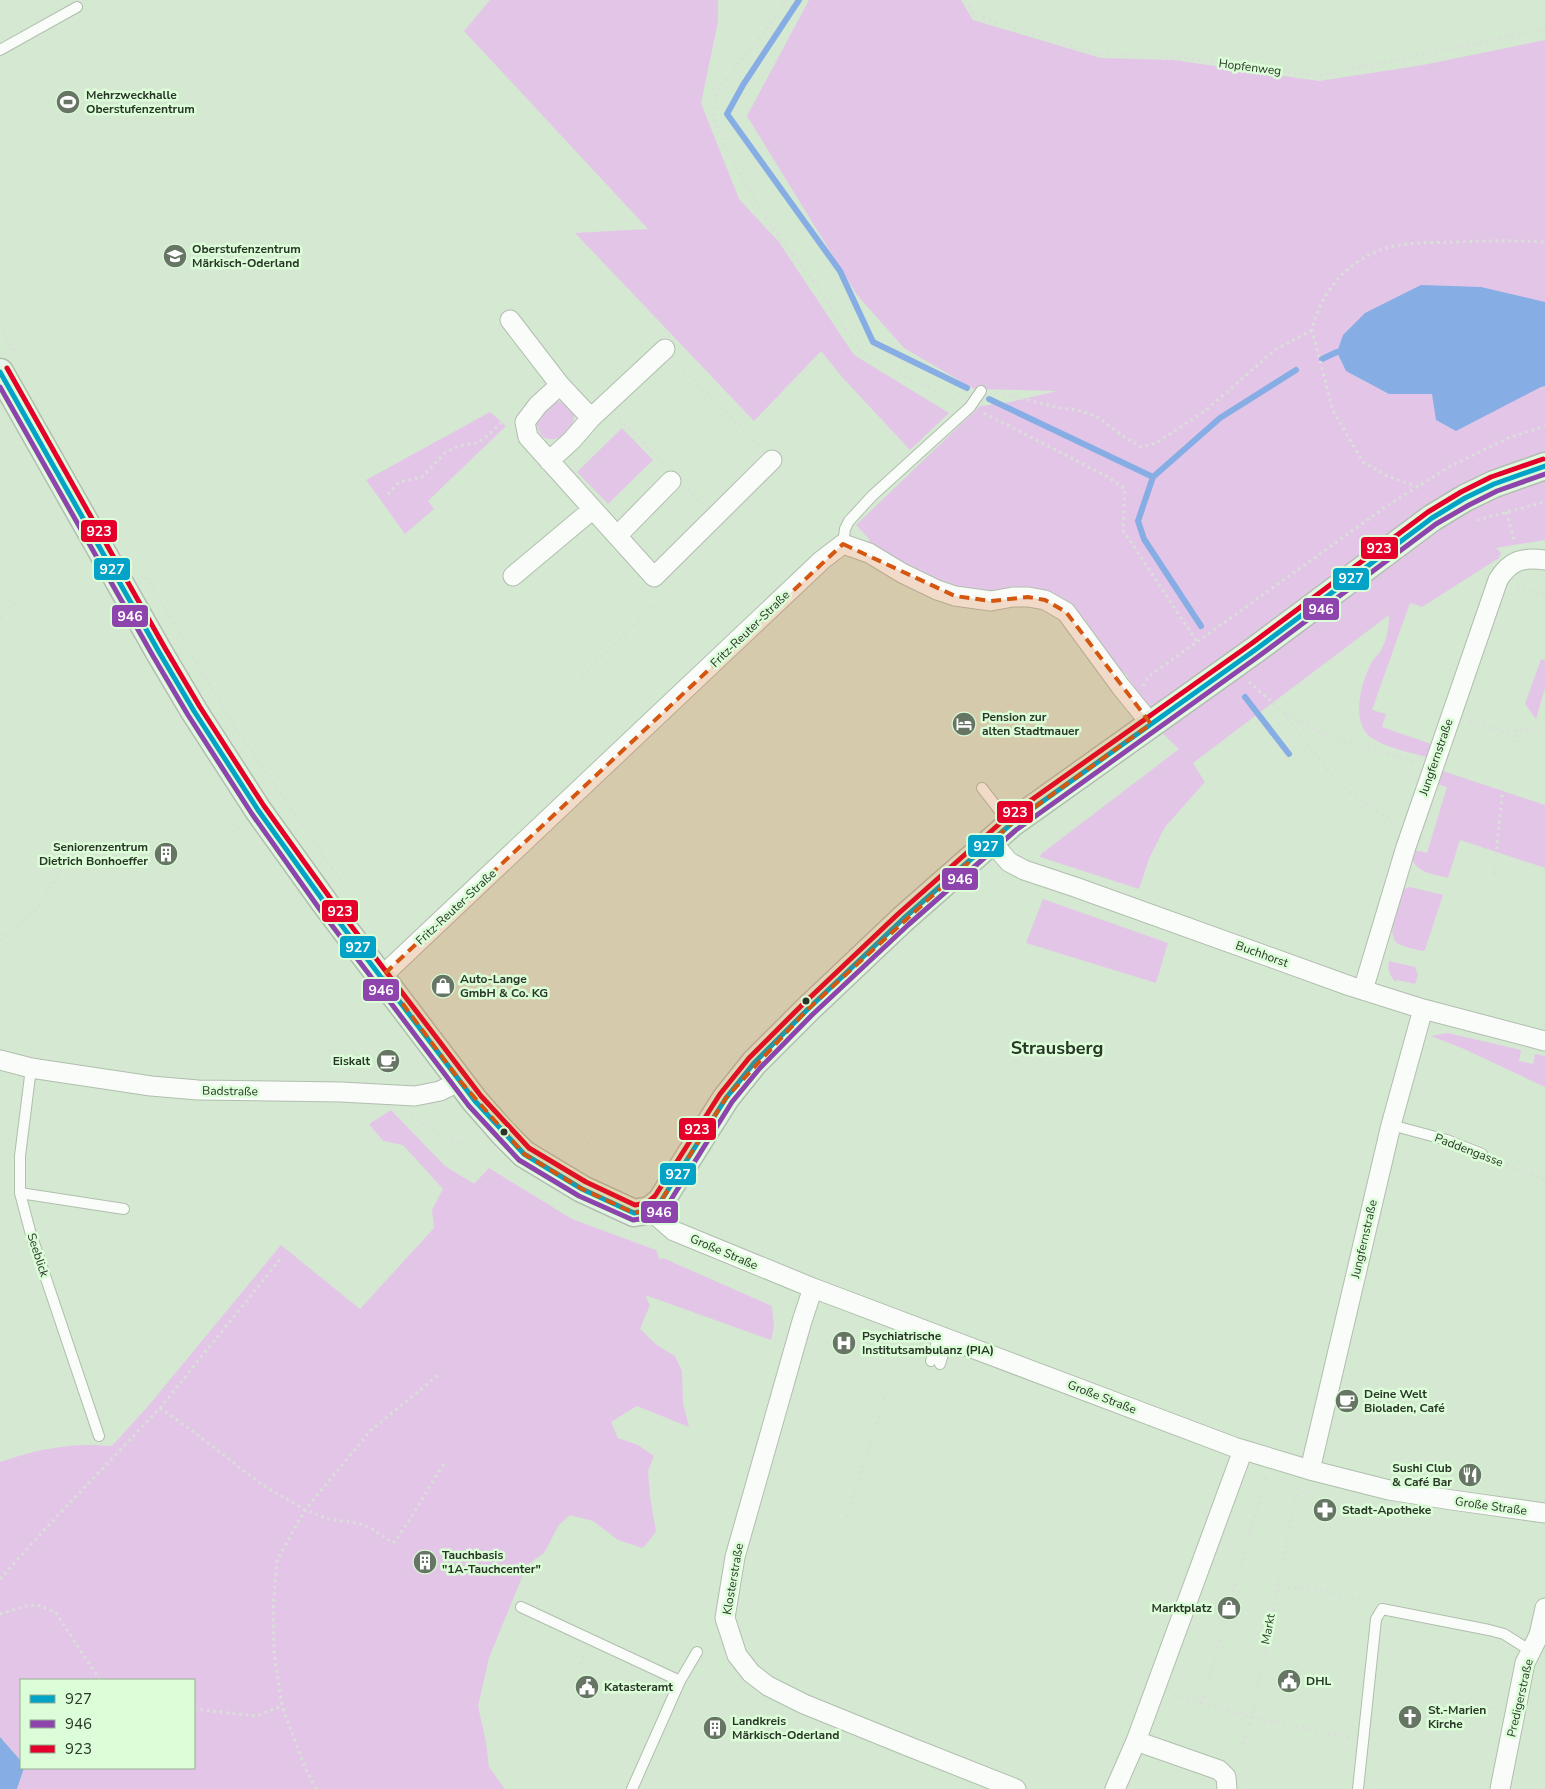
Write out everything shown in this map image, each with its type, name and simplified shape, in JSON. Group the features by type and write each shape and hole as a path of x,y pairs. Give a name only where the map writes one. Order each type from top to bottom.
{"street":[{"path":"510,320 560,385 590,418"},
{"path":"549,461 572,440 590,418 665,349"},
{"path":"0,372 194,711 258,810 327,906 475,1101 503,1133 524,1154 582,1190 634,1213 650,1210 662,1201 726,1098 754,1063 903,919 1011,824 1262,644 1432,518 1465,498 1494,484 1545,466"},
{"path":"560,385 538,405 525,422 528,437 654,577 772,460"},
{"path":"617,536 674,478"},
{"path":"513,576 593,510"},
{"path":"843,544 869,553 902,573 955,596 991,601 1013,597 1028,597 1045,600 1066,612 1151,724"},
{"name":"Fritz-Reuter-Straße","path":"382,976 822,560 843,544"},
{"name":"Jungfernstraße","path":"1363,990 1432,768 1498,580 1504,570 1513,563 1530,558 1545,560"},
{"name":"Buchhorst","path":"991,841 1009,862 1024,870 1363,990 1423,1009 1545,1041"},
{"name":"Jungfernstraße","path":"1305,1469 1391,1125 1423,1009"},
{"name":"Badstraße","path":"0,1060 31,1068 151,1086 228,1091 341,1092 415,1096 440,1092 460,1081"},
{"name":"Große Straße","path":"650,1210 674,1231 813,1288 1243,1450 1305,1469 1389,1490 1545,1513"},
{"name":"Klosterstraße","path":"813,1288 799,1330 735,1557 725,1618 737,1655 751,1673 775,1690 804,1704 1016,1789"},
{"path":"1115,1789 1136,1741 1243,1450"},
{"name":"Predigerstraße","path":"1500,1789 1525,1663 1540,1635 1545,1608"},
{"path":"1136,1741 1220,1770 1226,1777 1227,1789"}],"lane":[{"path":"0,50 77,7"},
{"path":"843,544 845,529 849,521 970,406 979,393"},
{"path":"982,788 1011,824"},
{"name":"Seeblick","path":"31,1068 20,1156 20,1193 30,1231 99,1436"},
{"name":"Paddengasse","path":"1391,1125 1447,1140 1482,1154"},
{"path":"20,1193 124,1209"},
{"path":"936,1362 944,1338"},
{"path":"521,1607 680,1681"},
{"path":"1358,1789 1376,1618 1382,1609 1504,1634 1531,1651"},
{"path":"632,1789 680,1681 697,1652"}],"path":[{"path":"785,0 777,16 717,91 713,114 723,141 741,176 771,226 817,286 856,344 868,356 1108,477 1124,489 1123,530 1197,642"},
{"name":"Hopfenweg","path":"966,0 974,15 1104,55 1176,57 1318,76 1545,29"},
{"path":"1418,487 1387,476 1363,462 1333,411 1312,330 1314,319 1333,283 1353,264 1375,252 1400,244 1508,240 1545,242"},
{"path":"979,393 995,391 1096,416 1141,447 1156,443 1205,411 1276,349 1312,330"},
{"path":"684,370 772,460"},
{"path":"605,405 674,478 715,517"},
{"path":"388,494 399,482 422,477 445,453 459,446 476,443 502,422 525,422"},
{"path":"1133,701 1148,677 1387,506 1447,468 1508,438 1545,426"},
{"path":"1468,522 1545,502"},
{"path":"1506,512 1516,546"},
{"path":"142,570 235,727 343,885"},
{"path":"1498,580 1545,595"},
{"path":"0,619 16,600"},
{"path":"582,676 654,606"},
{"path":"1252,686 1283,712 1328,771 1349,792 1384,816 1408,841"},
{"path":"1283,712 1345,741 1432,768"},
{"path":"1449,719 1504,732 1541,727"},
{"path":"1514,743 1519,730"},
{"path":"1494,875 1504,787"},
{"path":"0,940 34,913 64,866"},
{"path":"406,1113 456,1142 463,1143"},
{"path":"581,1158 595,1130"},
{"name":"Paddengasse","path":"1482,1154 1545,1180"},
{"path":"0,1579 45,1528 160,1408 282,1257"},
{"path":"900,1350 902,1343"},
{"path":"316,1789 304,1765 282,1706 274,1652 273,1610 277,1560 305,1510 370,1431 438,1375"},
{"path":"846,1517 856,1477 887,1390"},
{"path":"160,1408 261,1484 305,1510 329,1519 358,1523 374,1530 393,1543 408,1524 446,1461"},
{"path":"1202,1703 1271,1458"},
{"name":"Markt","path":"1227,1789 1240,1758 1252,1717 1305,1469"},
{"path":"1307,1490 1317,1500"},
{"path":"1288,1588 1309,1587 1364,1602"},
{"path":"0,1614 29,1605 40,1606 56,1613 99,1679"},
{"path":"1154,1690 1252,1717 1345,1737 1363,1739"},
{"path":"1454,1702 1498,1709"},
{"path":"195,1709 256,1716 282,1706"}],"highlighted area":[{"path":"843,544 955,596 991,601 1028,597 1045,600 1066,612 1151,724 1011,824 807,1010 726,1098 661,1201 650,1210 634,1213 582,1189 524,1154 460,1081 382,976"}],"shaded area":[{"path":"490,0 718,0 718,22 701,103 739,199 779,242 854,355 949,413 910,450 842,377 821,351 754,421 575,233 648,229 464,31"},
{"path":"809,0 961,0 973,20 1101,58 1174,60 1319,81 1423,65 1545,40 1545,540 1496,548 1501,553 1499,558 1422,607 1410,603 1372,710 1386,714 1382,727 1434,745 1430,758 1381,743 1367,734 1362,725 1359,714 1361,691 1364,679 1373,660 1385,641 1389,615 1193,763 1205,782 1165,827 1149,859 1139,889 1040,857 1041,854 1179,749 1154,725 1127,675 1090,645 1045,600 972,599 869,553 869,539 856,525 980,406 1010,402 1057,391 974,389 904,348 857,295 747,116"},
{"path":"559,401 569,407 574,414 573,422 570,429 563,435 556,439 548,439 541,435 536,424 544,409"},
{"path":"490,412 506,426 428,501 434,509 405,534 366,480"},
{"path":"622,428 653,460 608,504 577,472"},
{"path":"1541,659 1545,660 1545,688 1536,719 1525,704"},
{"path":"1440,770 1545,805 1545,868 1460,840 1448,878 1428,873 1417,867 1411,857 1410,849 1427,853 1447,787 1436,784"},
{"path":"1410,887 1443,895 1425,950 1422,951 1398,944 1394,940 1392,926 1401,890"},
{"path":"1043,899 1168,943 1156,983 1026,943"},
{"path":"1389,961 1415,967 1418,975 1415,984 1397,980 1396,982 1388,967"},
{"path":"1448,1033 1521,1050 1519,1061 1533,1064 1535,1054 1545,1056 1545,1087 1464,1049 1431,1036"},
{"path":"391,1110 445,1166 474,1184 489,1168 572,1219 656,1250 660,1260 663,1258 772,1306 774,1327 771,1340 645,1295 650,1305 640,1329 658,1346 675,1356 682,1371 683,1402 689,1427 637,1406 611,1422 618,1438 638,1445 654,1456 648,1471 656,1532 643,1548 618,1540 593,1521 570,1515 559,1525 544,1553 527,1565 489,1658 478,1706 489,1767 505,1789 17,1789 24,1769 195,1769 195,1679 20,1679 20,1760 0,1737 0,1462 28,1453 69,1446 112,1446 149,1405 281,1245 360,1309 434,1228 432,1210 443,1189 403,1145 383,1141 369,1124"}],"water":[{"path":"1421,285 1481,287 1545,302 1545,386 1456,431 1436,420 1432,394 1389,394 1346,371 1337,352 1343,335 1365,313"},
{"path":"0,1737 20,1760 20,1769 24,1769 17,1789 0,1789"}],"waterway":[{"path":"799,0 743,85 727,114 840,271 873,342 967,388"},
{"path":"1322,359 1337,352 1344,352"},
{"path":"989,399 1153,477 1220,418 1296,370"},
{"path":"1153,477 1138,521 1144,539 1201,626"},
{"path":"1245,697 1289,754"}],"transit line":[{"name":"923","path":"7,368 200,707 264,806 333,902 481,1096 529,1148 586,1182 635,1205 647,1203 655,1196 720,1094 749,1058 898,914 1006,818 1251,644 1428,512 1491,477 1543,459"},
{"name":"927","path":"0,372 194,711 258,810 327,906 475,1101 524,1154 582,1189 634,1213 650,1210 661,1201 726,1098 754,1063 903,919 1011,824 1255,650 1432,518 1465,498 1494,484 1545,466"},
{"name":"946","path":"0,387 153,656 188,715 252,814 321,911 469,1106 519,1160 579,1196 633,1220 653,1217 667,1206 732,1102 760,1068 812,1015 908,925 1016,830 1259,656 1436,524 1497,491 1545,474"}],"place":[{"name":"Mehrzweckhalle Oberstufenzentrum","path":"68,102"},
{"name":"Oberstufenzentrum Märkisch-Oderland","path":"175,256"},
{"name":"Pension zur alten Stadtmauer","path":"964,724"},
{"name":"Seniorenzentrum Dietrich Bonhoeffer","path":"166,854"},
{"name":"Auto-Lange GmbH & Co. KG","path":"443,986"},
{"name":"Eiskalt","path":"388,1061"},
{"name":"Psychiatrische Institutsambulanz (PIA)","path":"844,1343"},
{"name":"Deine Welt Bioladen, Café","path":"1347,1401"},
{"name":"Sushi Club & Café Bar","path":"1470,1475"},
{"name":"Stadt-Apotheke","path":"1325,1510"},
{"name":"Tauchbasis \"1A-Tauchcenter\"","path":"425,1562"},
{"name":"Marktplatz","path":"1229,1608"},
{"name":"DHL","path":"1289,1681"},
{"name":"Katasteramt","path":"587,1687"},
{"name":"St.-Marien Kirche","path":"1410,1717"},
{"name":"Landkreis Märkisch-Oderland","path":"715,1728"}],"district":[{"name":"Strausberg","path":"1057,1048"}]}
